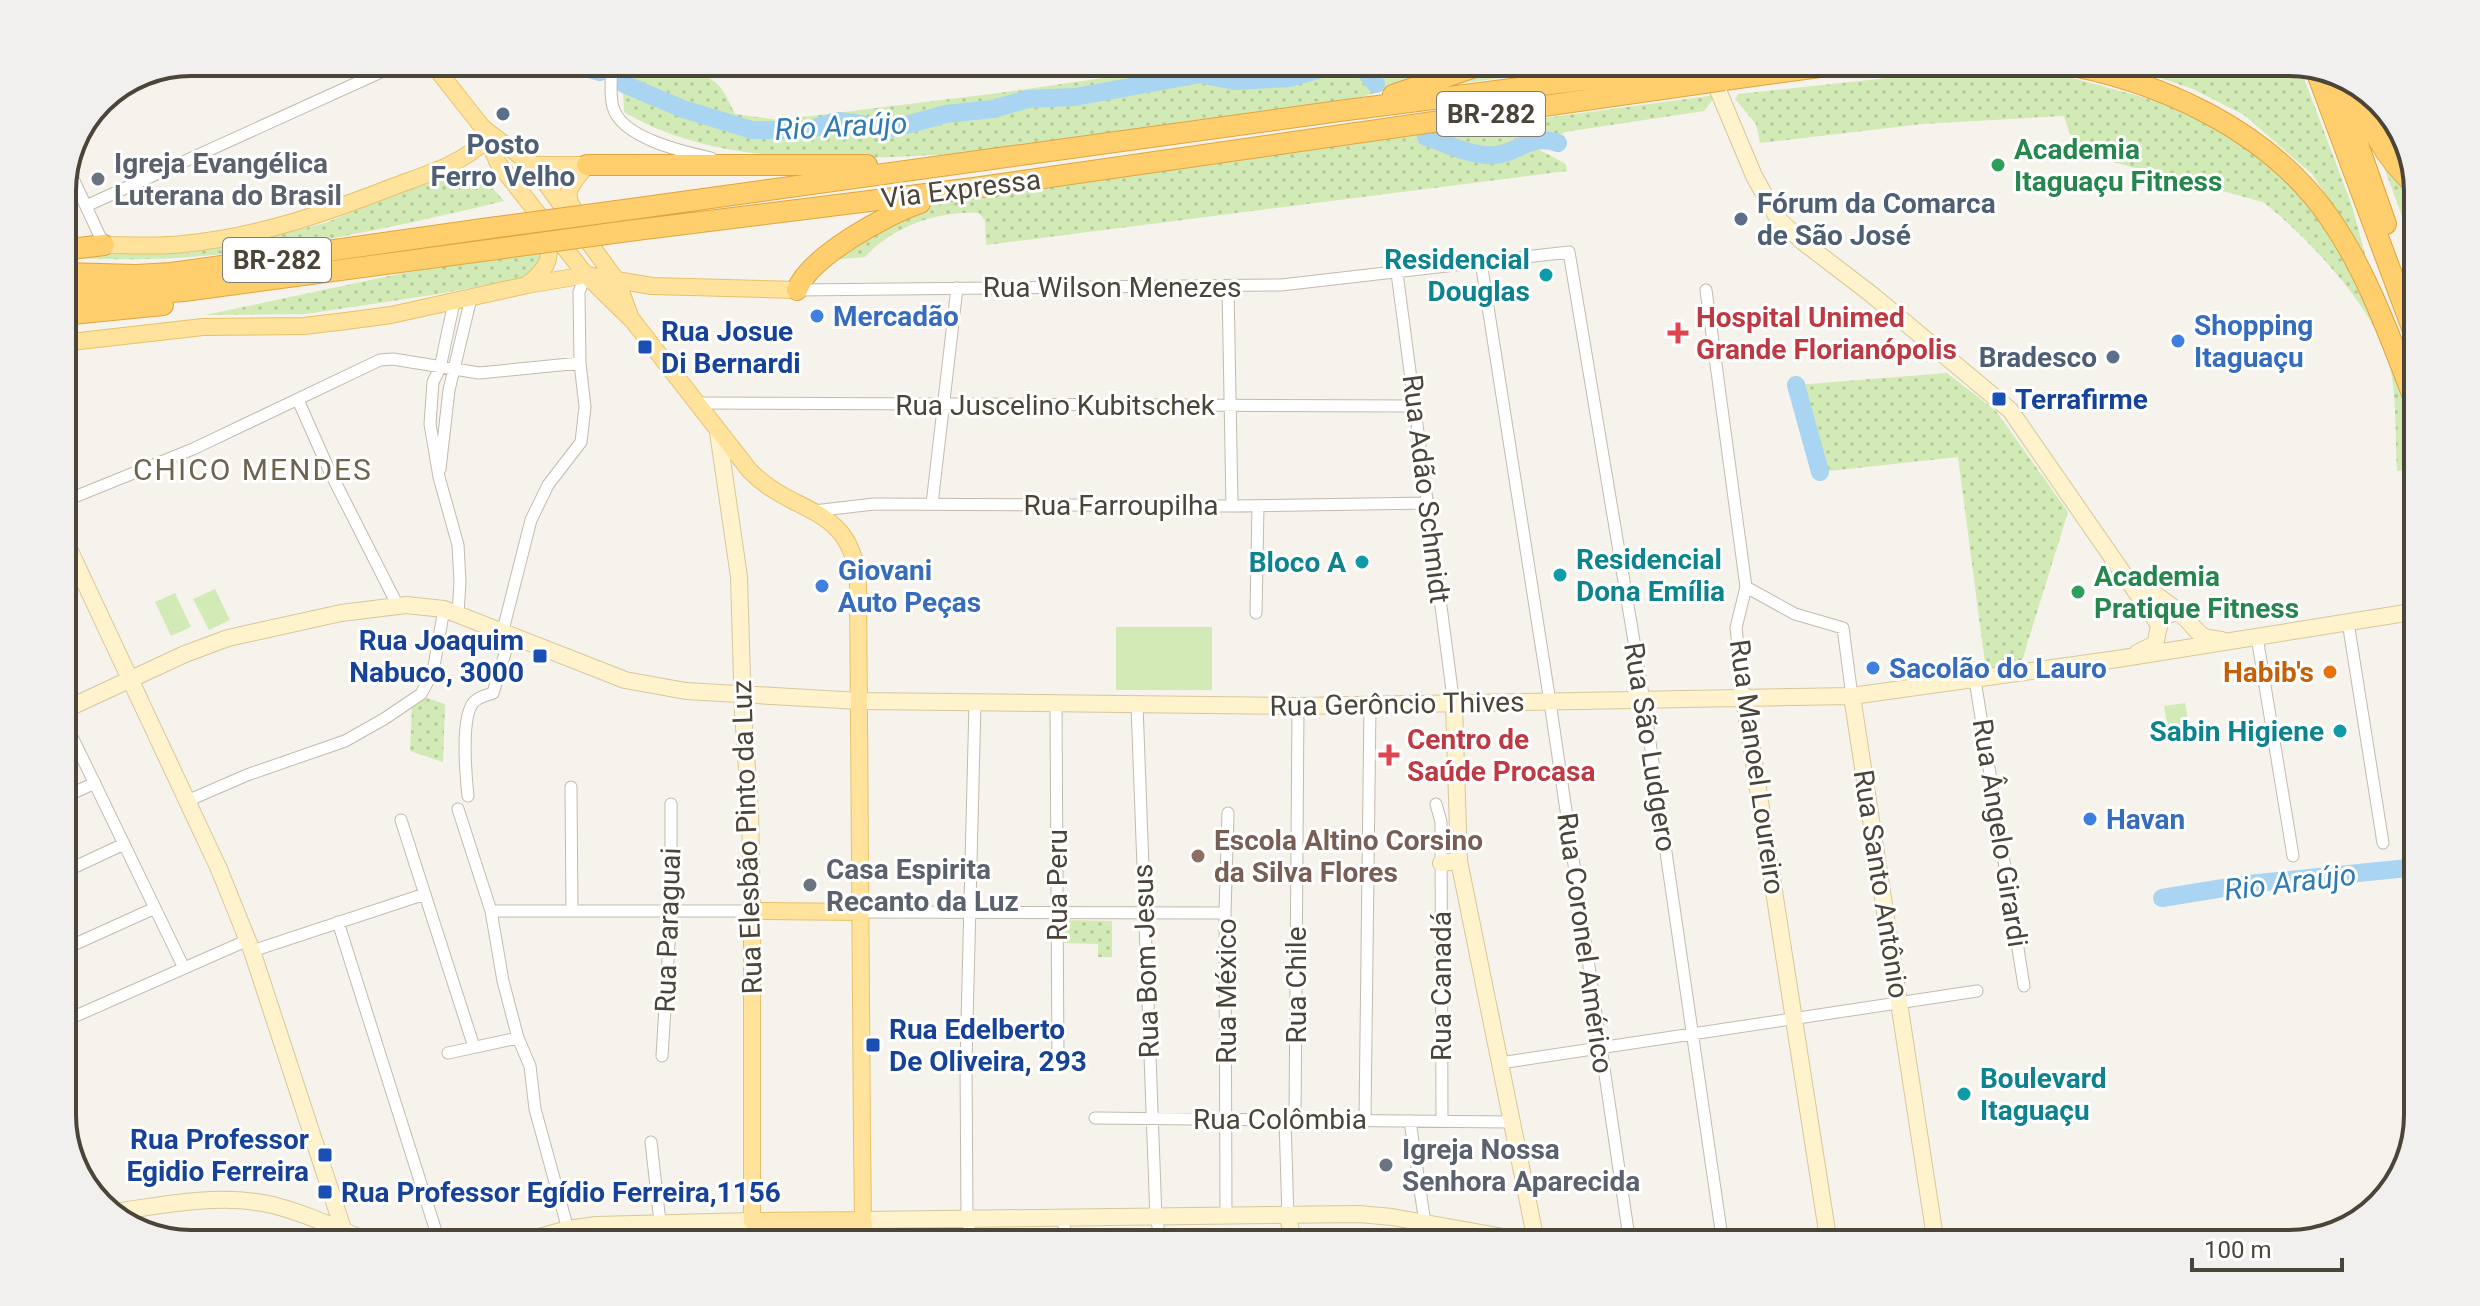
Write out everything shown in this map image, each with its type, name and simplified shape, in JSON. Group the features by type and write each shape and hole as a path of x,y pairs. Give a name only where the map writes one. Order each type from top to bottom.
{"highway":[{"path":"1339,111 1446,76"},
{"name":"Via Expressa","path":"76,273 172,273 1339,111 1657,76"},
{"name":"Via Expressa","path":"76,293 143,294 236,285 628,231 974,188 1674,76"},
{"path":"2114,76 2173,97 2236,130 2289,172 2330,219 2351,254 2404,374"},
{"path":"2319,81 2404,307"},
{"path":"2338,87 2404,268"},
{"path":"2361,102 2372,132 2402,172"},
{"path":"587,165 734,163 806,167 939,166"},
{"path":"2353,174 2397,357"},
{"path":"797,290 802,280 833,252 879,220 896,211 974,188"},
{"path":"76,248 104,245"},
{"path":"76,314 163,305 236,285"}],"main road":[{"path":"442,76 485,134 533,166 599,256 620,289 633,321"},
{"path":"1713,76 1754,176 1778,219 2004,403 2125,573 2165,647 2180,650 2193,638 2188,620"},
{"path":"485,134 491,162 546,241 549,250 548,264 527,285"},
{"path":"104,245 181,244 265,231 334,210 443,168 474,150 485,134"},
{"path":"491,162 523,195 586,275 633,321 694,403 758,480 780,495 814,511 841,532 856,563 865,1230"},
{"path":"443,168 491,162 533,166 587,165"},
{"path":"587,165 570,187 568,200 622,268 652,286"},
{"path":"523,195 533,166"},
{"path":"76,341 203,327 320,324 391,315 586,275 599,256"},
{"name":"Rua Wilson Menezes","path":"586,275 620,289 652,286 797,290"},
{"name":"Rua Elesbão Pinto da Luz","path":"718,432 739,577 750,811 754,1230"},
{"path":"76,564 219,869 250,946 343,1230"},
{"path":"2125,573 2188,620 2204,636 2228,641 2404,613"},
{"path":"76,707 129,679 228,638 319,617 398,606 451,611"},
{"name":"Rua Gerôncio Thives","path":"451,611 506,636 641,684 743,695 975,703 1370,706 1852,696 2228,641"},
{"path":"2124,658 2155,644 2168,616 2188,620"},
{"name":"Rua Santo Antônio","path":"1852,696 1934,1230"},
{"name":"Rua Manoel Loureiro","path":"1744,699 1827,1230"},
{"path":"1454,705 1459,861 1535,1230"},
{"path":"1441,863 1459,861"},
{"path":"752,911 861,912"},
{"path":"126,1210 170,1204 246,1201 284,1208 339,1230"},
{"path":"609,1230 660,1222 1359,1214 1467,1230"},
{"path":"1288,1217 1291,1230"}],"street":[{"path":"86,206 372,76"},
{"path":"612,76 612,104 624,123 638,133 661,144 734,163"},
{"path":"76,185 104,245"},
{"path":"76,242 104,245"},
{"name":"Rua Wilson Menezes","path":"797,290 1228,287 1315,283 1569,252"},
{"name":"Rua São Ludgero","path":"1569,252 1644,701 1721,1230"},
{"name":"Rua Coronel Américo","path":"1481,262 1628,1230"},
{"name":"Rua Adão Schmidt","path":"1397,273 1454,705"},
{"path":"468,796 464,752 469,710 476,700 493,693 531,520 548,485 581,442 585,407 580,363 579,292 586,275"},
{"path":"1228,287 1232,506"},
{"path":"932,504 957,288"},
{"name":"Rua Manoel Loureiro","path":"1706,290 1746,587 1736,637 1744,699"},
{"path":"439,477 449,390 471,298"},
{"path":"187,801 247,775 345,741 421,694 433,672 451,611 459,554 439,477 430,424 433,382 440,368 454,302"},
{"path":"76,496 193,449 366,365 393,359 454,371 493,372 580,363"},
{"path":"298,400 329,470 398,606"},
{"name":"Rua Juscelino Kubitschek","path":"694,403 1416,406"},
{"name":"Rua Farroupilha","path":"814,511 874,504 1258,506 1429,503"},
{"path":"1256,613 1258,506"},
{"name":"Rua Santo Antônio","path":"1746,587 1795,614 1843,628 1852,696"},
{"path":"2348,622 2383,843"},
{"path":"2257,637 2293,856"},
{"name":"Rua Ângelo Girardi","path":"1975,680 2024,986"},
{"path":"970,1230 967,1220 968,912 975,703"},
{"name":"Rua Peru","path":"1056,704 1058,1066"},
{"name":"Rua Bom Jesus","path":"1137,705 1159,1230"},
{"name":"Rua Chile","path":"1288,1217 1298,706"},
{"path":"1365,1120 1370,706"},
{"path":"76,743 184,968"},
{"path":"76,792 95,783"},
{"path":"571,787 572,911"},
{"name":"Rua Paraguai","path":"662,1056 671,911 671,804"},
{"name":"Rua Canadá","path":"1436,804 1441,822 1442,1121"},
{"path":"458,809 491,911 499,963 518,1038 530,1066 535,1109 568,1230"},
{"name":"Rua México","path":"1226,1217 1225,913 1228,813"},
{"path":"401,820 474,1047"},
{"path":"76,866 124,844"},
{"path":"76,1016 184,968 425,894"},
{"path":"76,944 155,908"},
{"path":"491,911 752,911"},
{"path":"861,912 1225,913"},
{"path":"338,922 436,1230"},
{"path":"1500,1063 1977,991"},
{"path":"448,1053 518,1038"},
{"name":"Rua Colômbia","path":"1095,1118 1512,1122"},
{"path":"1410,1121 1425,1230"},
{"path":"651,1142 662,1230"},
{"path":"1062,1219 1065,1230"}],"green space":[{"path":"622,76 707,77 721,88 735,114 779,120 1117,76 1424,76 1361,97 956,154 829,158 743,152 661,130 624,112"},
{"path":"1476,76 1516,76 1456,84"},
{"path":"1906,76 2065,76 2168,104 2233,139 2269,163 2334,233 2377,321 2404,390 2404,470 2397,471 2391,372 2374,326 2321,256 2263,202 2076,152 2064,116 1922,124 1760,143 1756,124 1735,99 1738,94"},
{"path":"2154,76 2303,77 2352,206 2368,265 2313,175 2244,115 2193,89"},
{"path":"1716,95 1704,111 1565,132 1538,149 1566,164 1567,171 986,245 985,221 979,213 948,214 902,229 865,257 830,260 917,208 948,198"},
{"path":"2377,148 2404,180 2404,222"},
{"path":"472,172 481,175 504,201 279,247 168,259 76,258 116,253 187,253 243,244 325,223 428,181"},
{"path":"542,249 537,268 528,277 306,314 205,315 394,275"},
{"path":"1947,373 1996,411 2068,512 2020,667 1986,671 1958,457 1820,472 1796,385"},
{"path":"215,589 230,620 209,630 193,599"},
{"path":"175,593 191,627 171,636 155,602"},
{"path":"1116,627 1212,627 1212,690 1116,690"},
{"path":"423,697 445,704 443,762 410,751 412,705"},
{"path":"2185,703 2191,737 2170,741 2164,706"},
{"path":"1065,920 1112,921 1112,957 1098,957 1098,944 1064,943"}],"waterway":[{"name":"Rio Araújo","path":"624,84 683,109 752,130 807,130 838,121 873,128 895,128 946,114 993,109 1028,99 1075,97 1189,76"},
{"name":"Rio Araújo","path":"1210,76 1234,81 1296,76"},
{"name":"Rio Araújo","path":"1369,76 1376,84"},
{"name":"Rio Araújo","path":"1426,137 1487,155 1504,153 1540,140 1558,143"},
{"name":"Rio Araújo","path":"1796,385 1820,472"},
{"name":"Rio Araújo","path":"2162,898 2248,884 2404,868"}],"place":[{"name":"Posto Ferro Velho","path":"503,114"},
{"name":"Academia Itaguaçu Fitness","path":"1998,165"},
{"name":"Igreja Evangélica Luterana do Brasil","path":"98,179"},
{"name":"Fórum da Comarca de São José","path":"1741,219"},
{"name":"Residencial Douglas","path":"1546,275"},
{"name":"Mercadão","path":"817,316"},
{"name":"Hospital Unimed Grande Florianópolis","path":"1678,333"},
{"name":"Shopping Itaguaçu","path":"2178,341"},
{"name":"Rua Josue Di Bernardi","path":"645,347"},
{"name":"Bradesco","path":"2113,357"},
{"name":"Terrafirme","path":"1999,399"},
{"name":"Bloco A","path":"1362,562"},
{"name":"Residencial Dona Emília","path":"1560,575"},
{"name":"Giovani Auto Peças","path":"822,586"},
{"name":"Academia Pratique Fitness","path":"2078,592"},
{"name":"Rua Joaquim Nabuco, 3000","path":"540,656"},
{"name":"Sacolão do Lauro","path":"1873,668"},
{"name":"Habib's","path":"2330,672"},
{"name":"Sabin Higiene","path":"2340,731"},
{"name":"Centro de Saúde Procasa","path":"1389,755"},
{"name":"Havan","path":"2090,819"},
{"name":"Escola Altino Corsino da Silva Flores","path":"1198,856"},
{"name":"Casa Espirita Recanto da Luz","path":"810,885"},
{"name":"Rua Edelberto De Oliveira, 293","path":"873,1045"},
{"name":"Boulevard Itaguaçu","path":"1964,1094"},
{"name":"Rua Professor Egidio Ferreira","path":"325,1155"},
{"name":"Igreja Nossa Senhora Aparecida","path":"1386,1165"},
{"name":"Rua Professor Egídio Ferreira,1156","path":"325,1192"}],"district":[{"name":"CHICO MENDES","path":"253,469"}]}
